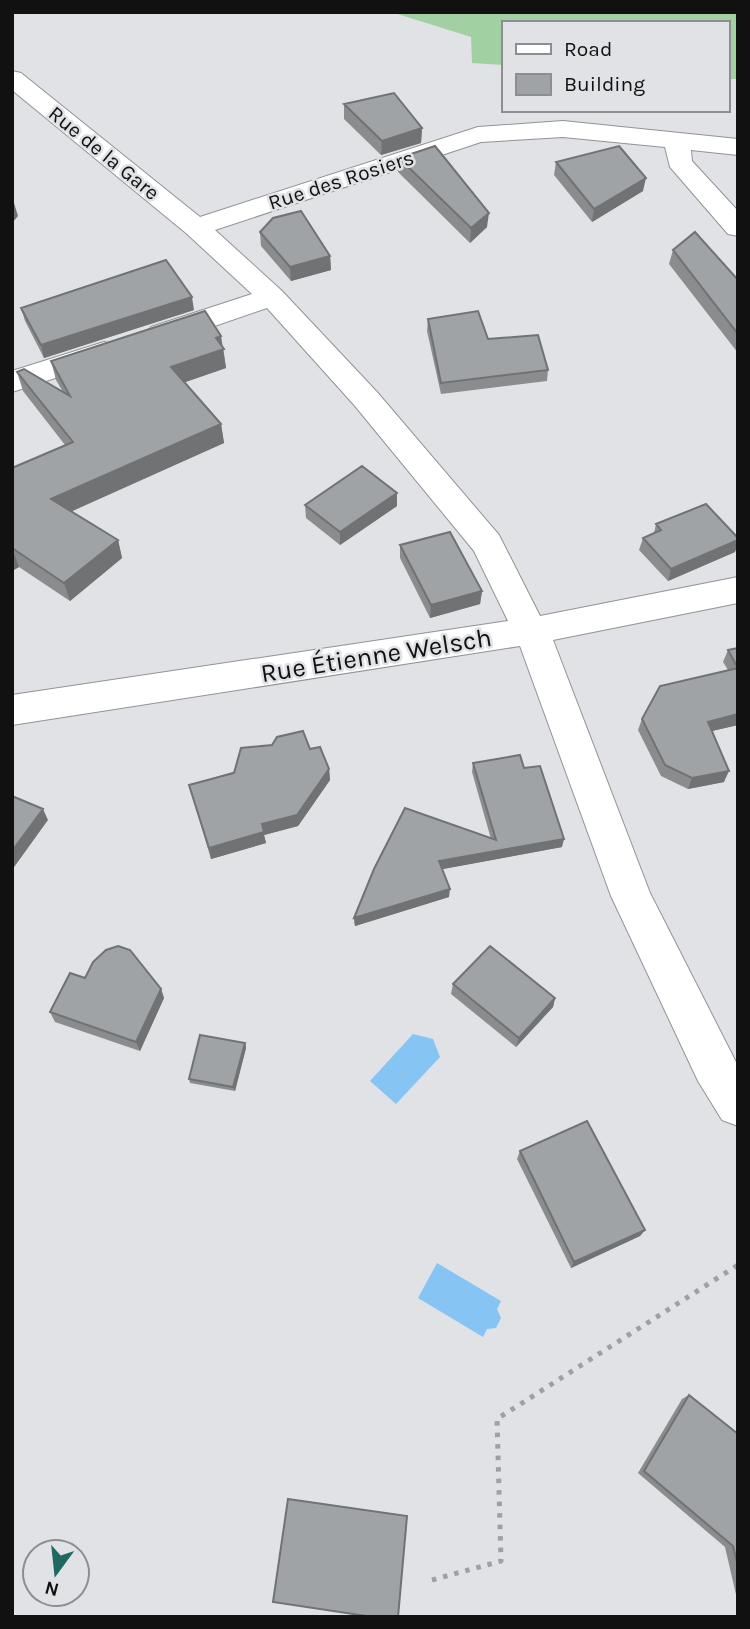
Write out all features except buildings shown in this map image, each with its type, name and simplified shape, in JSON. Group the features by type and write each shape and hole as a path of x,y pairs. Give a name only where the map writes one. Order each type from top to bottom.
{"street":[{"name":"Rue de la Gare","path":"12,78 197,227 272,297 366,399 487,544 532,631 631,896 713,1066 738,1105"},
{"name":"Rue des Rosiers","path":"197,227 478,135 563,129 738,147"},
{"path":"677,141 679,162 738,228"},
{"path":"12,382 272,297"},
{"name":"Rue Étienne Welsch","path":"12,710 532,631 738,590"}],"path":[{"path":"432,1580 501,1561 497,1419 738,1265"}],"green space":[{"path":"391,12 738,12 738,79 729,79 729,21 502,21 502,65 472,63 471,37"}],"water":[{"path":"413,1034 433,1039 440,1057 396,1104 370,1081"},
{"path":"437,1263 501,1301 497,1309 501,1318 496,1328 487,1329 483,1337 418,1298"}]}
